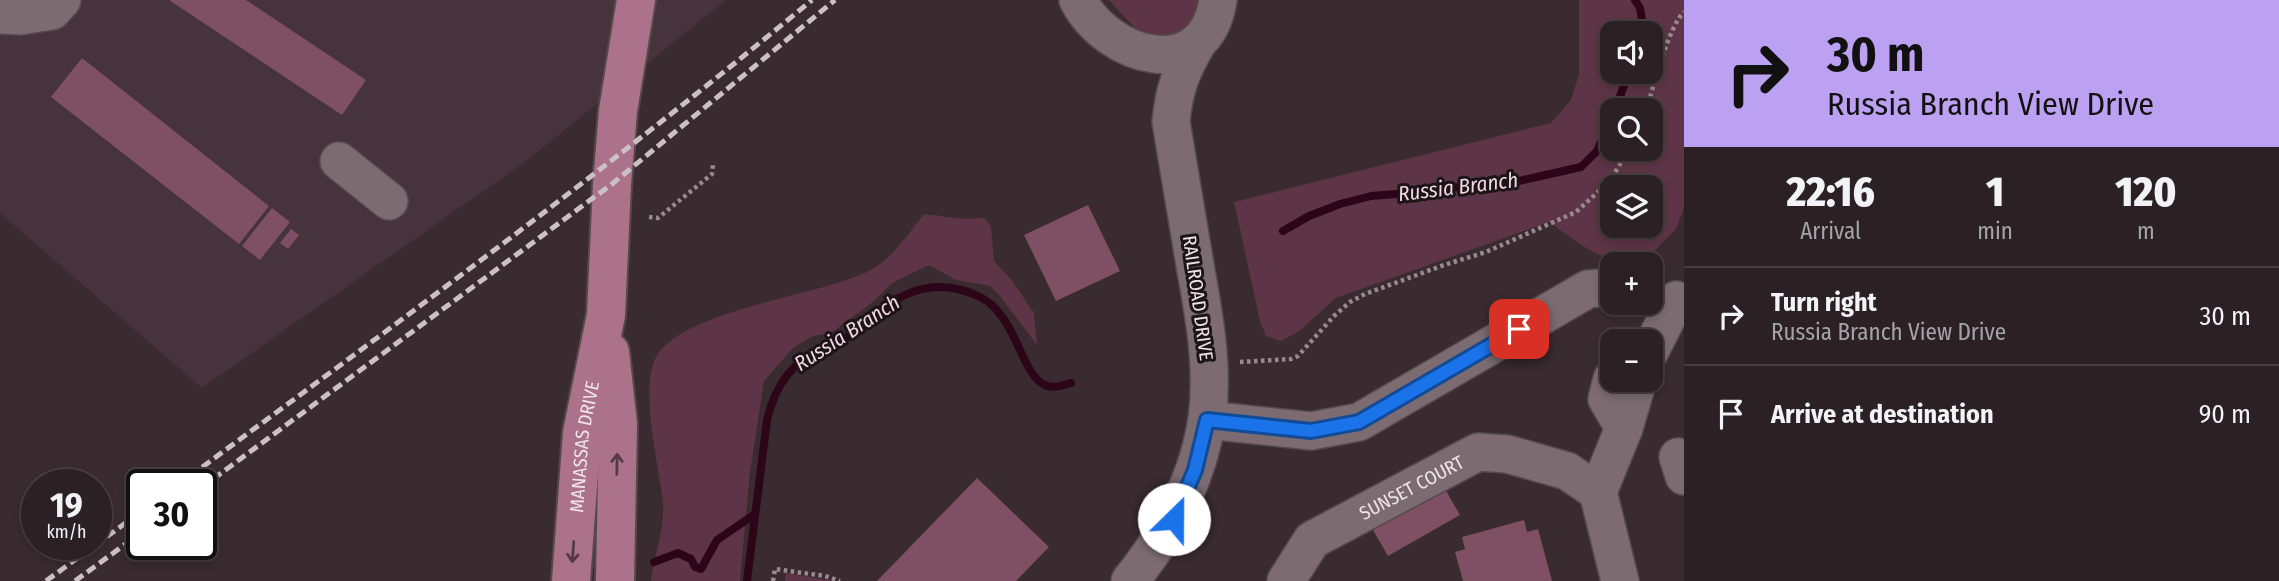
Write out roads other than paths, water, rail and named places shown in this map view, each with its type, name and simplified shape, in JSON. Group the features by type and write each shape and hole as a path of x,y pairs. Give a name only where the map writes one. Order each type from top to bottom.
{"main road":[{"name":"MANASSAS DRIVE","path":"611,0 610,23 618,111"},
{"name":"MANASSAS DRIVE","path":"571,581 582,433 606,315 618,111 636,0"},
{"name":"MANASSAS DRIVE","path":"606,315 618,424 615,581"}],"street":[{"path":"0,15 20,16 52,11 62,0"},
{"name":"RAILROAD DRIVE","path":"1078,0 1104,34 1141,54 1160,56 1181,52 1198,42"},
{"name":"RAILROAD DRIVE","path":"1130,581 1174,519 1195,470 1207,420 1207,339 1171,122 1173,96 1181,70 1210,28 1218,0"},
{"name":"RAILROAD DRIVE","path":"1121,44 1158,96 1171,122"},
{"path":"339,161 389,201"},
{"path":"1207,420 1311,431 1359,422 1588,289 1600,288"},
{"path":"1657,329 1670,290"},
{"path":"1608,392 1606,399 1624,428"},
{"path":"1620,581 1598,492 1624,428 1634,392"},
{"name":"SUNSET COURT","path":"1286,581 1312,540 1478,452 1507,454 1567,471 1598,492"}],"waterway":[{"name":"Russia Branch","path":"1635,0 1640,8 1642,21"},
{"name":"Russia Branch","path":"1619,98 1625,84"},
{"name":"Russia Branch","path":"1283,231 1309,216 1371,196 1450,187 1497,186 1581,167 1600,144"},
{"name":"Russia Branch","path":"747,581 767,420 775,396 787,375 804,358 847,338 897,299 936,287 965,291 980,297 992,305 1002,317 1037,379 1052,387 1071,383"},
{"path":"654,562 678,553 691,559 695,567 701,569 717,540 755,514"}],"railway":[{"path":"200,469 578,187 812,0"},
{"path":"217,476 612,184 835,0"},
{"path":"46,581 126,523"},
{"path":"75,581 126,544"}]}
